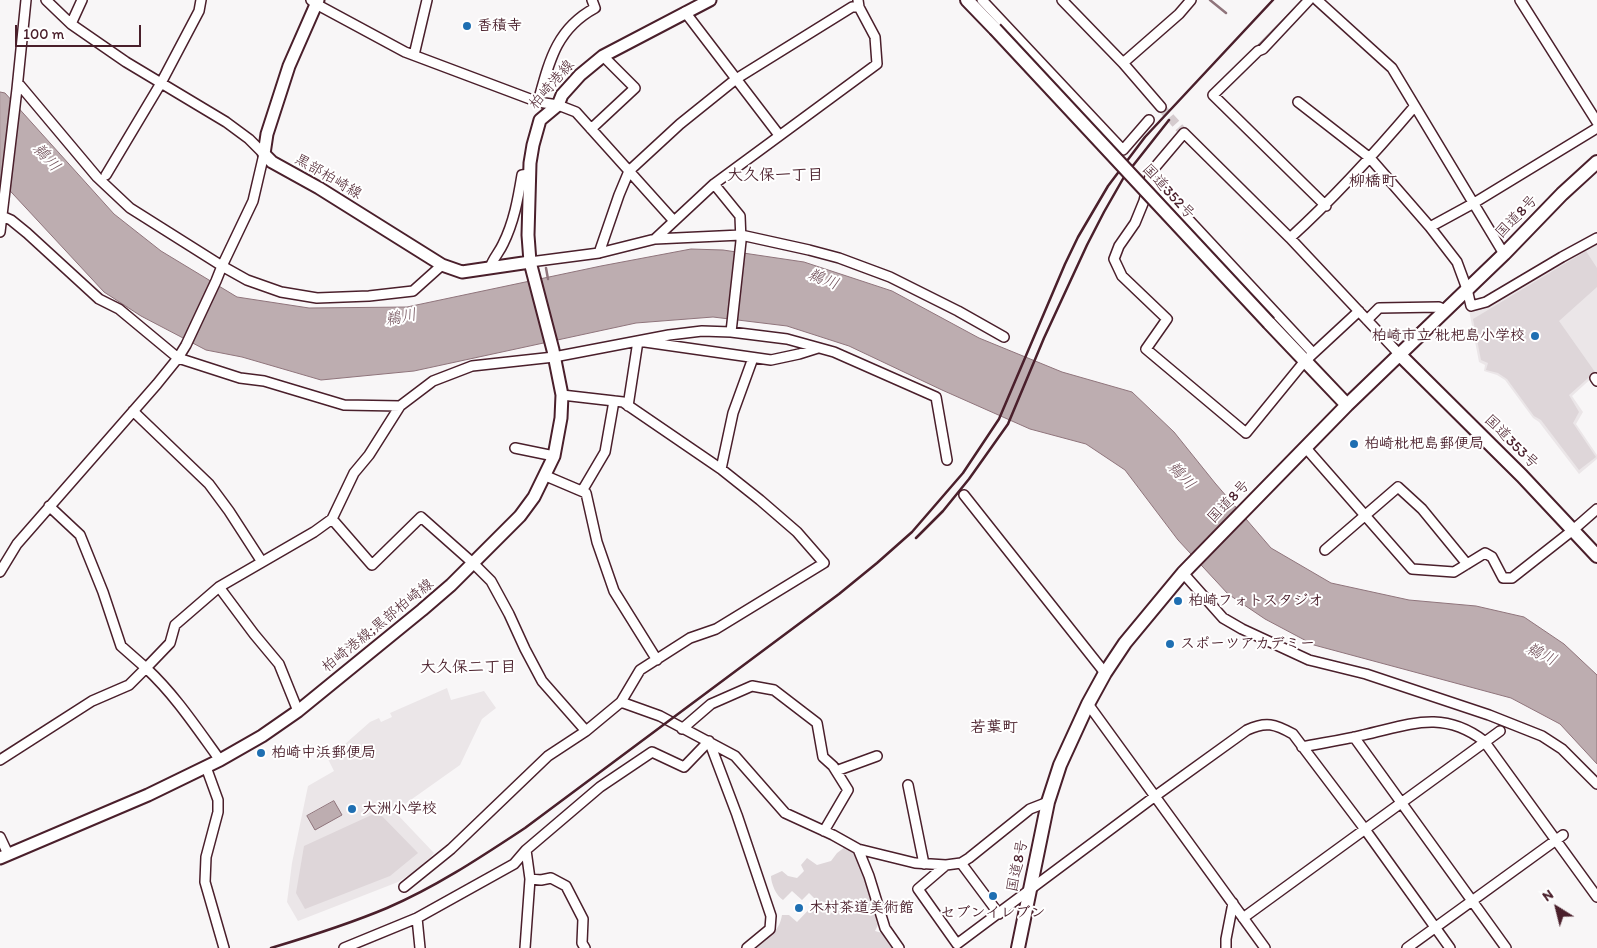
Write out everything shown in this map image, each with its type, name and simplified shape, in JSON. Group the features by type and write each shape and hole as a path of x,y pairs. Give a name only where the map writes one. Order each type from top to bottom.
{"highway":[{"name":"国道352号","path":"968,0 1269,324 1309,358 1347,406"},
{"name":"国道8号","path":"1018,948 1048,802 1060,765 1088,704 1105,673 1125,643 1183,573 1305,448 1504,254 1562,194 1597,162"},
{"name":"国道353号","path":"1400,355 1522,476 1597,556"}],"main road":[{"name":"柏崎港線","path":"531,267 528,209 529,174 533,145 540,120 558,105 562,94 584,71 603,56 710,0"},
{"path":"264,154 268,134 289,66 315,1"},
{"name":"黒部柏崎線","path":"264,154 272,162 328,193 442,265 462,272 490,268 531,267"},
{"name":"柏崎港線;黒部柏崎線","path":"4,856 148,795 220,760 262,736 298,711 422,610 474,564 520,516 546,476 554,456 561,418 562,395 531,267"}],"street":[{"path":"0,232 18,86 26,0"},
{"path":"0,572 17,544 178,358 186,345 253,201 264,154 242,134 126,62 71,24 46,0"},
{"path":"71,24 82,0"},
{"path":"106,175 161,83 198,11 201,0"},
{"path":"414,55 427,0"},
{"path":"538,102 547,70 559,43 567,29 582,15 595,8 592,0"},
{"path":"982,0 1123,150 1149,120"},
{"path":"1062,0 1124,63 1161,107"},
{"path":"1124,63 1179,14 1191,0"},
{"path":"1309,0 1262,49 1213,94 1326,206"},
{"path":"1317,0 1392,68 1504,254"},
{"path":"1520,0 1597,122"},
{"path":"315,1 405,52 538,102 558,105 576,112 674,221"},
{"path":"599,253 629,171 680,124 736,79 859,3 875,37 877,64 714,184 655,240"},
{"path":"685,12 779,135"},
{"path":"591,129 635,88 603,56"},
{"path":"18,86 97,177 130,208 247,280 280,292 317,298 368,296 412,291 442,265"},
{"path":"1298,102 1370,158 1430,227 1457,262 1471,306 1486,302 1597,238"},
{"path":"1290,238 1326,206 1414,107"},
{"path":"1430,227 1474,203 1597,128"},
{"path":"1358,311 1309,358 1246,433 1146,349 1167,319 1122,276 1114,259 1119,246 1135,223 1144,201 1151,172 1184,133 1290,238 1400,355"},
{"path":"490,268 492,260 503,244 517,209 522,175 529,174"},
{"path":"1150,178 1309,358"},
{"path":"714,184 740,216 741,238 732,329"},
{"path":"2,216 11,220 27,233 99,299 119,309 178,358 240,378 264,381 344,405 400,406"},
{"path":"531,267 655,240 741,238 809,250 839,258 890,277 958,311 1004,337"},
{"path":"1367,320 1379,308 1439,307 1445,310"},
{"path":"0,760 92,701 129,685 170,643 175,625 219,587 314,532 332,519 354,473 369,454 400,406 433,381 472,366 702,331 732,329 787,339 834,352 936,397 947,460"},
{"path":"638,341 772,360 818,348"},
{"path":"628,406 638,341"},
{"path":"721,469 733,413 753,358"},
{"path":"404,887 451,849 548,756 586,731 621,702 640,670 690,638 716,629 824,563 797,532 760,500 721,469 623,402 562,395"},
{"path":"582,491 605,452 614,401"},
{"path":"133,411 209,484 262,562"},
{"path":"515,448 554,456"},
{"path":"1305,448 1412,569 1454,572 1485,553 1492,557 1503,578 1512,578 1597,509"},
{"path":"546,476 586,493 597,542 614,591 657,660"},
{"path":"1324,550 1398,487 1422,509 1467,564"},
{"path":"964,495 1105,673"},
{"path":"49,506 80,535 104,592 121,646 166,687 220,760"},
{"path":"332,519 372,564 420,517 491,580 509,614 524,649 542,681 586,731"},
{"path":"1183,573 1223,618 1242,629 1309,660 1376,678 1489,715 1542,736 1562,749 1597,784"},
{"path":"219,587 279,664 298,711"},
{"path":"682,729 711,704 752,686 774,690 818,724 823,757 836,771 848,790 824,831"},
{"path":"621,702 660,716 735,756 785,813 824,831 858,850 915,863 946,865 961,863 1030,809 1048,802"},
{"path":"1088,704 1265,948"},
{"path":"1302,747 1422,722 1457,725 1471,731 1484,742 1559,838 1597,897"},
{"path":"946,865 918,889 957,944 1247,730 1259,724 1279,726 1293,734 1364,828 1450,948"},
{"path":"1243,918 1401,801 1500,731"},
{"path":"1354,737 1506,948"},
{"path":"344,948 416,918 514,864 526,850 600,787 652,752 684,767 709,741"},
{"path":"709,741 737,815 771,916 770,929 747,948"},
{"path":"836,771 878,756"},
{"path":"206,767 218,800 218,812 206,857 205,882 224,945"},
{"path":"908,785 924,864"},
{"path":"0,838 4,856"},
{"path":"1407,948 1559,838"},
{"path":"525,948 530,879 526,850"},
{"path":"858,850 869,876 885,928 898,948"},
{"path":"961,863 999,914"},
{"path":"530,879 541,880 551,878 566,886 583,919 582,943 585,948"},
{"path":"1226,948 1233,903"},
{"path":"416,918 420,948"}],"shaded area":[{"name":"柏崎市立 枇杷島小学校","path":"1597,239 1597,378 1595,375 1572,396 1583,412 1576,424 1597,455 1597,459 1579,474 1539,422 1533,418 1505,380 1484,371 1485,365 1479,362 1469,310 1485,306"},
{"name":"柏崎市立 枇杷島小学校","path":"1586,251 1597,268 1597,287 1559,321 1595,372 1569,395 1579,412 1573,423 1596,457 1579,470 1541,420 1534,416 1507,379 1498,373 1486,370 1488,363 1481,360 1473,319"},
{"name":"大洲小学校","path":"447,688 451,700 484,691 496,708 482,719 460,765 405,804 396,813 434,853 420,868 398,882 298,921 287,902 292,863 308,786 334,771 328,759 370,722 379,718 381,722 392,717 390,713"},
{"path":"378,812 418,853 390,876 305,909 296,893 304,846"},
{"path":"845,847 856,855 865,867 879,923 875,931 882,933 895,948 756,948 775,930 782,915 789,915 797,922 817,901 809,893 802,900 792,891 783,900 774,889 771,876 782,871 788,876 797,878 804,871 801,865 807,858 817,865 831,861"}],"water":[{"name":"鵜川","path":"0,92 5,93 114,214 161,251 237,297 309,308 407,307 691,249 723,250 804,262 892,291 979,338 1062,372 1132,392 1174,432 1271,548 1331,583 1409,600 1476,606 1524,617 1564,644 1597,675 1597,764 1560,724 1511,698 1314,645 1265,619 1228,594 1178,540 1125,470 1086,444 1030,429 849,346 787,326 713,317 636,323 414,371 321,380 242,357 206,350 141,316 104,292 0,180"},
{"path":"334,801 342,815 315,830 307,816"}],"waterway":[{"path":"1210,0 1226,13"},
{"path":"1259,45 1303,0"},
{"path":"546,268 548,279"}],"tunnel":[{"path":"1161,107 1184,133"}],"railway":[{"path":"271,948 387,908 441,881 492,850 525,828 839,594 912,532 963,473 999,419 1065,264 1078,237 1108,186 1145,137 1273,0"},
{"path":"916,538 943,511 969,479 1008,424 1044,338 1104,212 1124,177 1169,120"}],"place":[{"name":"香積寺","path":"467,26"},
{"name":"柏崎市立 枇杷島小学校","path":"1535,336"},
{"name":"柏崎枇杷島郵便局","path":"1354,444"},
{"name":"柏崎フォトスタジオ","path":"1178,601"},
{"name":"スポーツアカデミー","path":"1170,644"},
{"name":"柏崎中浜郵便局","path":"261,753"},
{"name":"大洲小学校","path":"352,809"},
{"name":"セブンイレブン","path":"993,896"},
{"name":"木村茶道美術館","path":"799,908"}],"district":[{"name":"大久保一丁目","path":"775,176"},
{"name":"柳橋町","path":"1373,182"},
{"name":"大久保二丁目","path":"468,668"},
{"name":"若葉町","path":"994,728"}]}
